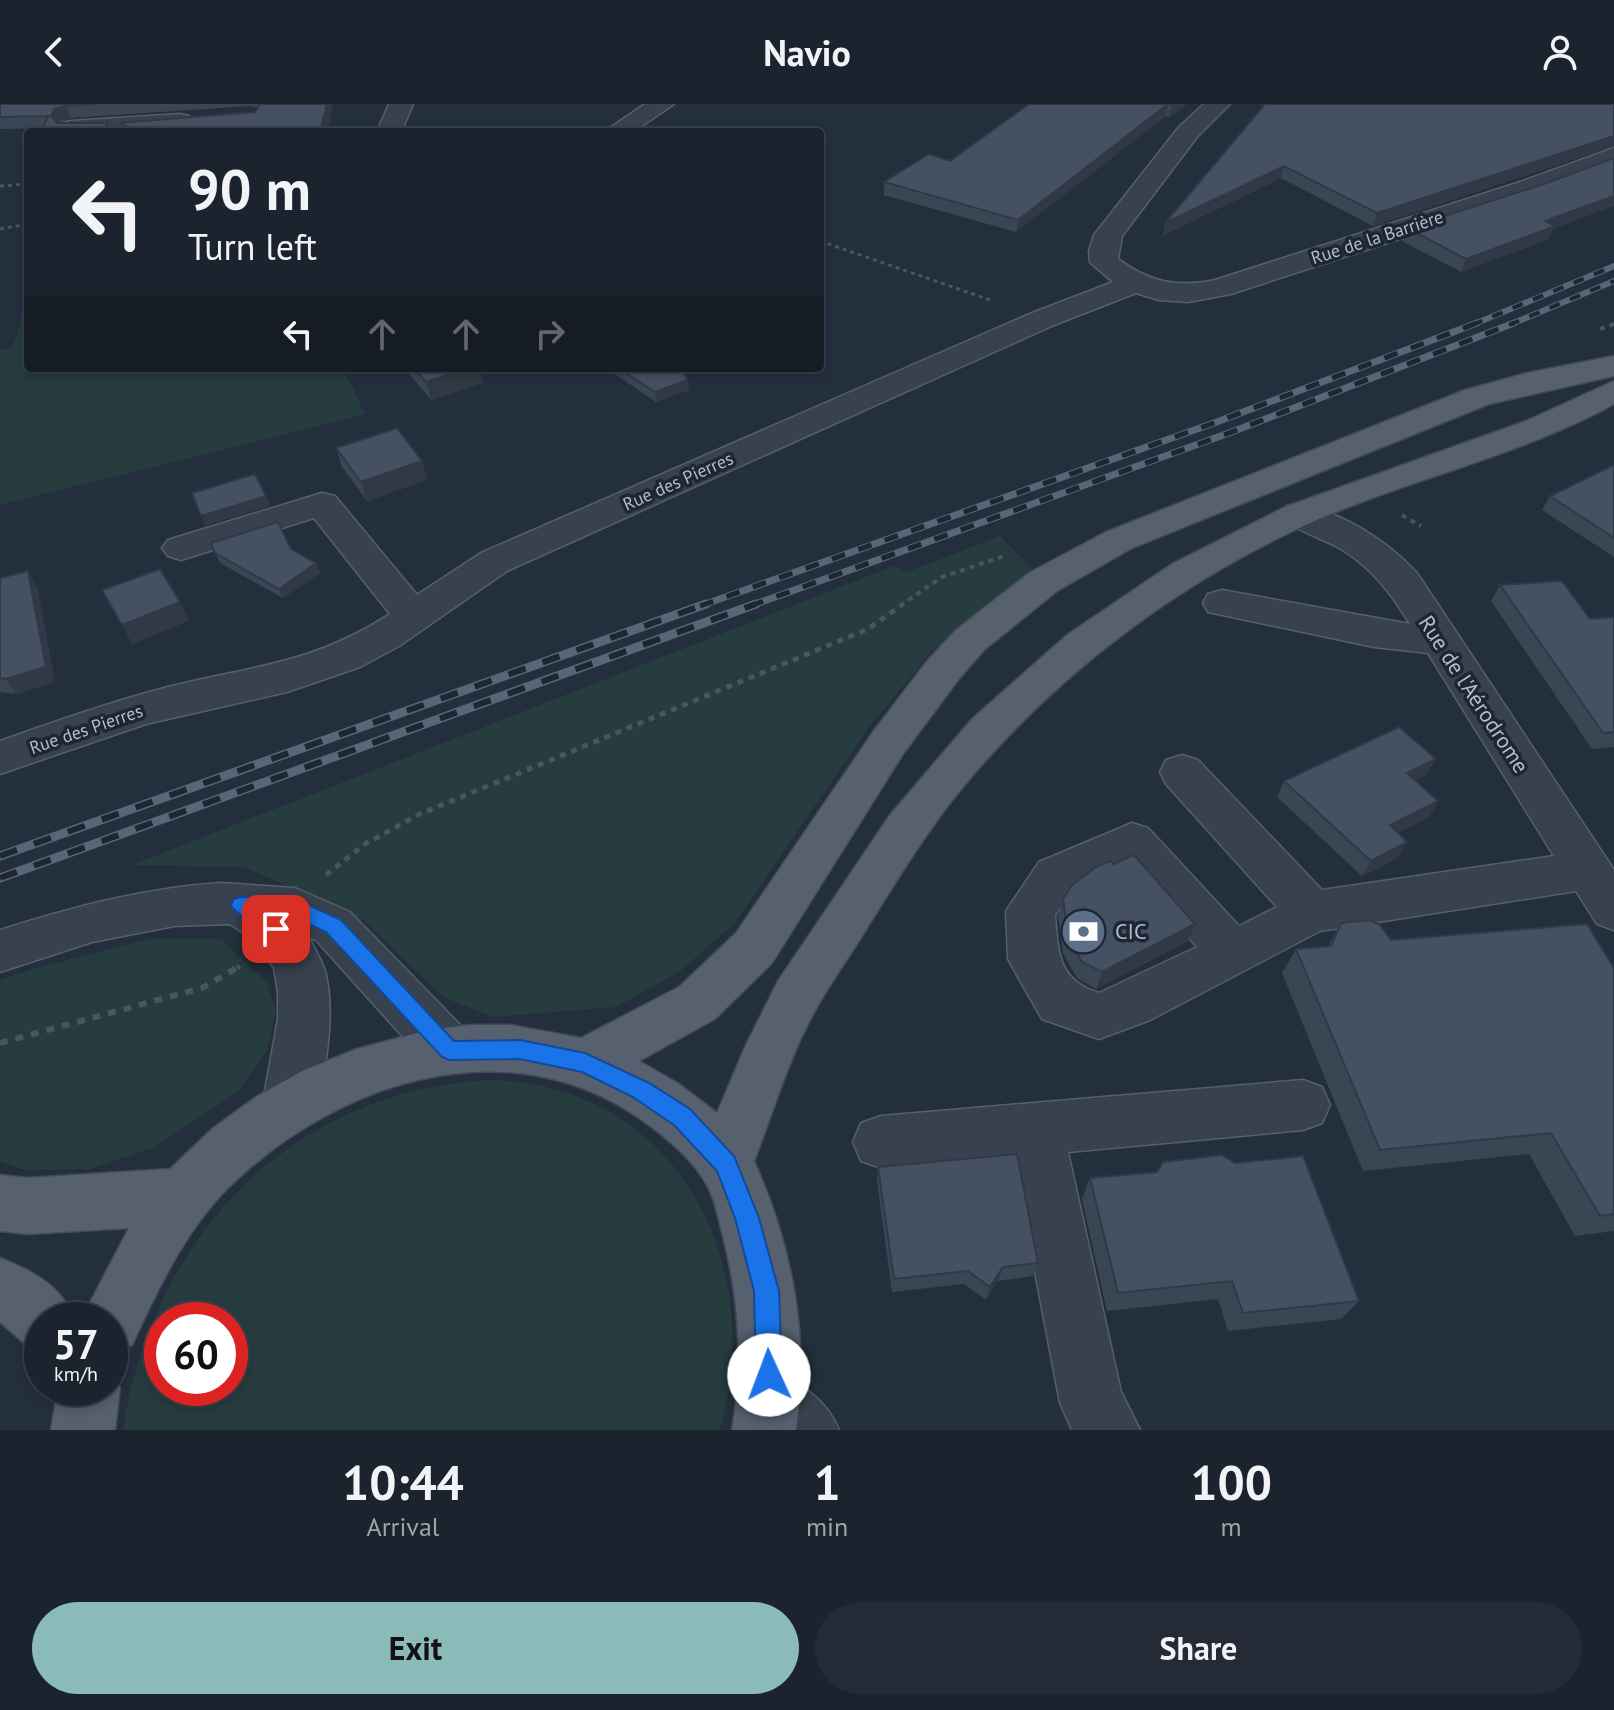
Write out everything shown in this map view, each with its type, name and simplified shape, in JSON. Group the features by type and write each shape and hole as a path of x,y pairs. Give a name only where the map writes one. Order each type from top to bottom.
{"main road":[{"path":"585,1063 697,1003 754,948 888,743 943,670 970,640 1043,582 1119,540 1477,397 1527,383 1614,366"},
{"path":"725,1164 789,1010 907,827 979,740 1037,681 1140,599 1224,550 1299,514 1540,427 1591,405 1614,391"},
{"path":"120,1302 184,1196 236,1146 289,1107 366,1068 449,1050 520,1050 585,1063 641,1090 682,1117 725,1164 747,1218 766,1291 780,1421"},
{"path":"0,1203 28,1206 184,1196"},
{"path":"0,1288 24,1303"},
{"path":"83,1430 86,1406"}],"street":[{"path":"391,128 401,104"},
{"path":"623,128 662,104"},
{"path":"1137,283 1104,262 1103,251 1108,235 1188,132 1218,104"},
{"path":"71,128 164,113 204,119"},
{"name":"Rue de la Barrière","path":"1137,283 1166,294 1188,295 1221,288 1529,188 1614,156"},
{"name":"Rue des Pierres","path":"0,758 116,716 280,680 345,658 413,616 458,582 494,562 1043,319 1137,283"},
{"path":"181,548 322,504 413,616"},
{"name":"Rue de l'Aérodrome","path":"1299,514 1348,534 1387,564 1403,582 1614,910"},
{"path":"1222,603 1374,633 1440,641"},
{"path":"1182,772 1312,912"},
{"path":"1233,953 1312,912 1588,870"},
{"path":"0,951 131,913 199,903 295,908 333,926 449,1050"},
{"path":"241,905 263,917 284,938 301,971 302,1033 289,1107"},
{"path":"881,1142 1303,1105"},
{"path":"1035,1129 1092,1403 1108,1430"}],"path":[{"path":"0,186 24,184"},
{"path":"0,229 24,225"},
{"path":"824,242 1043,319"},
{"path":"1600,329 1614,324"},
{"path":"321,879 390,828 868,629 942,577 1007,555"},
{"path":"0,1043 202,988 240,966"}],"green space":[{"path":"24,308 24,372 345,372 365,414 0,505 0,350 13,347"},
{"path":"1000,536 1033,570 933,650 869,727 734,924 679,972 616,1007 493,1017 445,998 363,920 244,867 132,865 894,566 907,572"},
{"path":"155,938 221,939 267,983 276,1011 267,1051 238,1092 153,1148 91,1169 26,1170 0,1161 0,980"},
{"path":"490,1080 556,1090 612,1113 658,1149 693,1194 717,1247 730,1305 731,1367 720,1430 123,1430 144,1348 144,1406 248,1406 248,1302 163,1302 199,1238 243,1187 294,1145 353,1112 418,1090"}],"building":[{"path":"0,104 96,104 54,109 51,116 57,123 107,123 105,128 42,128 49,116 0,117"},
{"path":"260,104 327,104 321,128 131,128 119,123 255,112"},
{"path":"1029,104 1168,104 1018,220 884,182 929,154 950,161"},
{"path":"1265,104 1614,104 1614,136 1377,213 1284,166 1165,223"},
{"path":"1614,158 1614,196 1545,221 1555,226 1466,259 1407,228 1544,184"},
{"path":"417,372 457,372 426,382"},
{"path":"624,372 683,372 688,380 655,392"},
{"path":"397,428 422,461 361,482 336,448"},
{"path":"1614,465 1614,538 1550,496"},
{"path":"255,474 266,496 201,516 192,493"},
{"path":"278,522 291,549 316,563 279,589 215,553 211,543"},
{"path":"160,569 180,602 122,625 102,590"},
{"path":"28,571 46,667 0,678 0,578"},
{"path":"1562,581 1590,619 1614,617 1614,732 1603,733 1500,585"},
{"path":"1399,727 1436,759 1407,773 1438,801 1390,825 1407,842 1371,861 1284,781"},
{"path":"1135,856 1195,924 1102,972 1082,962 1068,936 1063,899 1072,885 1096,867 1110,861 1114,864"},
{"path":"1370,920 1380,925 1391,940 1587,924 1614,968 1614,1214 1600,1216 1551,1133 1380,1150 1296,949 1331,946 1341,923"},
{"path":"1017,1154 1038,1263 1003,1267 990,1287 968,1271 894,1279 878,1167"},
{"path":"1222,1155 1235,1163 1303,1156 1359,1301 1243,1313 1232,1281 1118,1293 1090,1178 1157,1172 1163,1162"}],"railway":[{"path":"1475,324 1614,266"},
{"path":"1511,324 1614,281"},
{"path":"700,606 1214,423 1475,324"},
{"path":"750,606 1229,433 1511,324"},
{"path":"0,856 706,604"},
{"path":"0,878 756,604"}],"place":[{"name":"CIC","path":"1084,931"}],"route":[{"path":"276,929 263,917 241,905 295,908 333,926 449,1050 520,1050 585,1063 641,1090 682,1117 725,1164 747,1218 766,1291 769,1375"}]}
